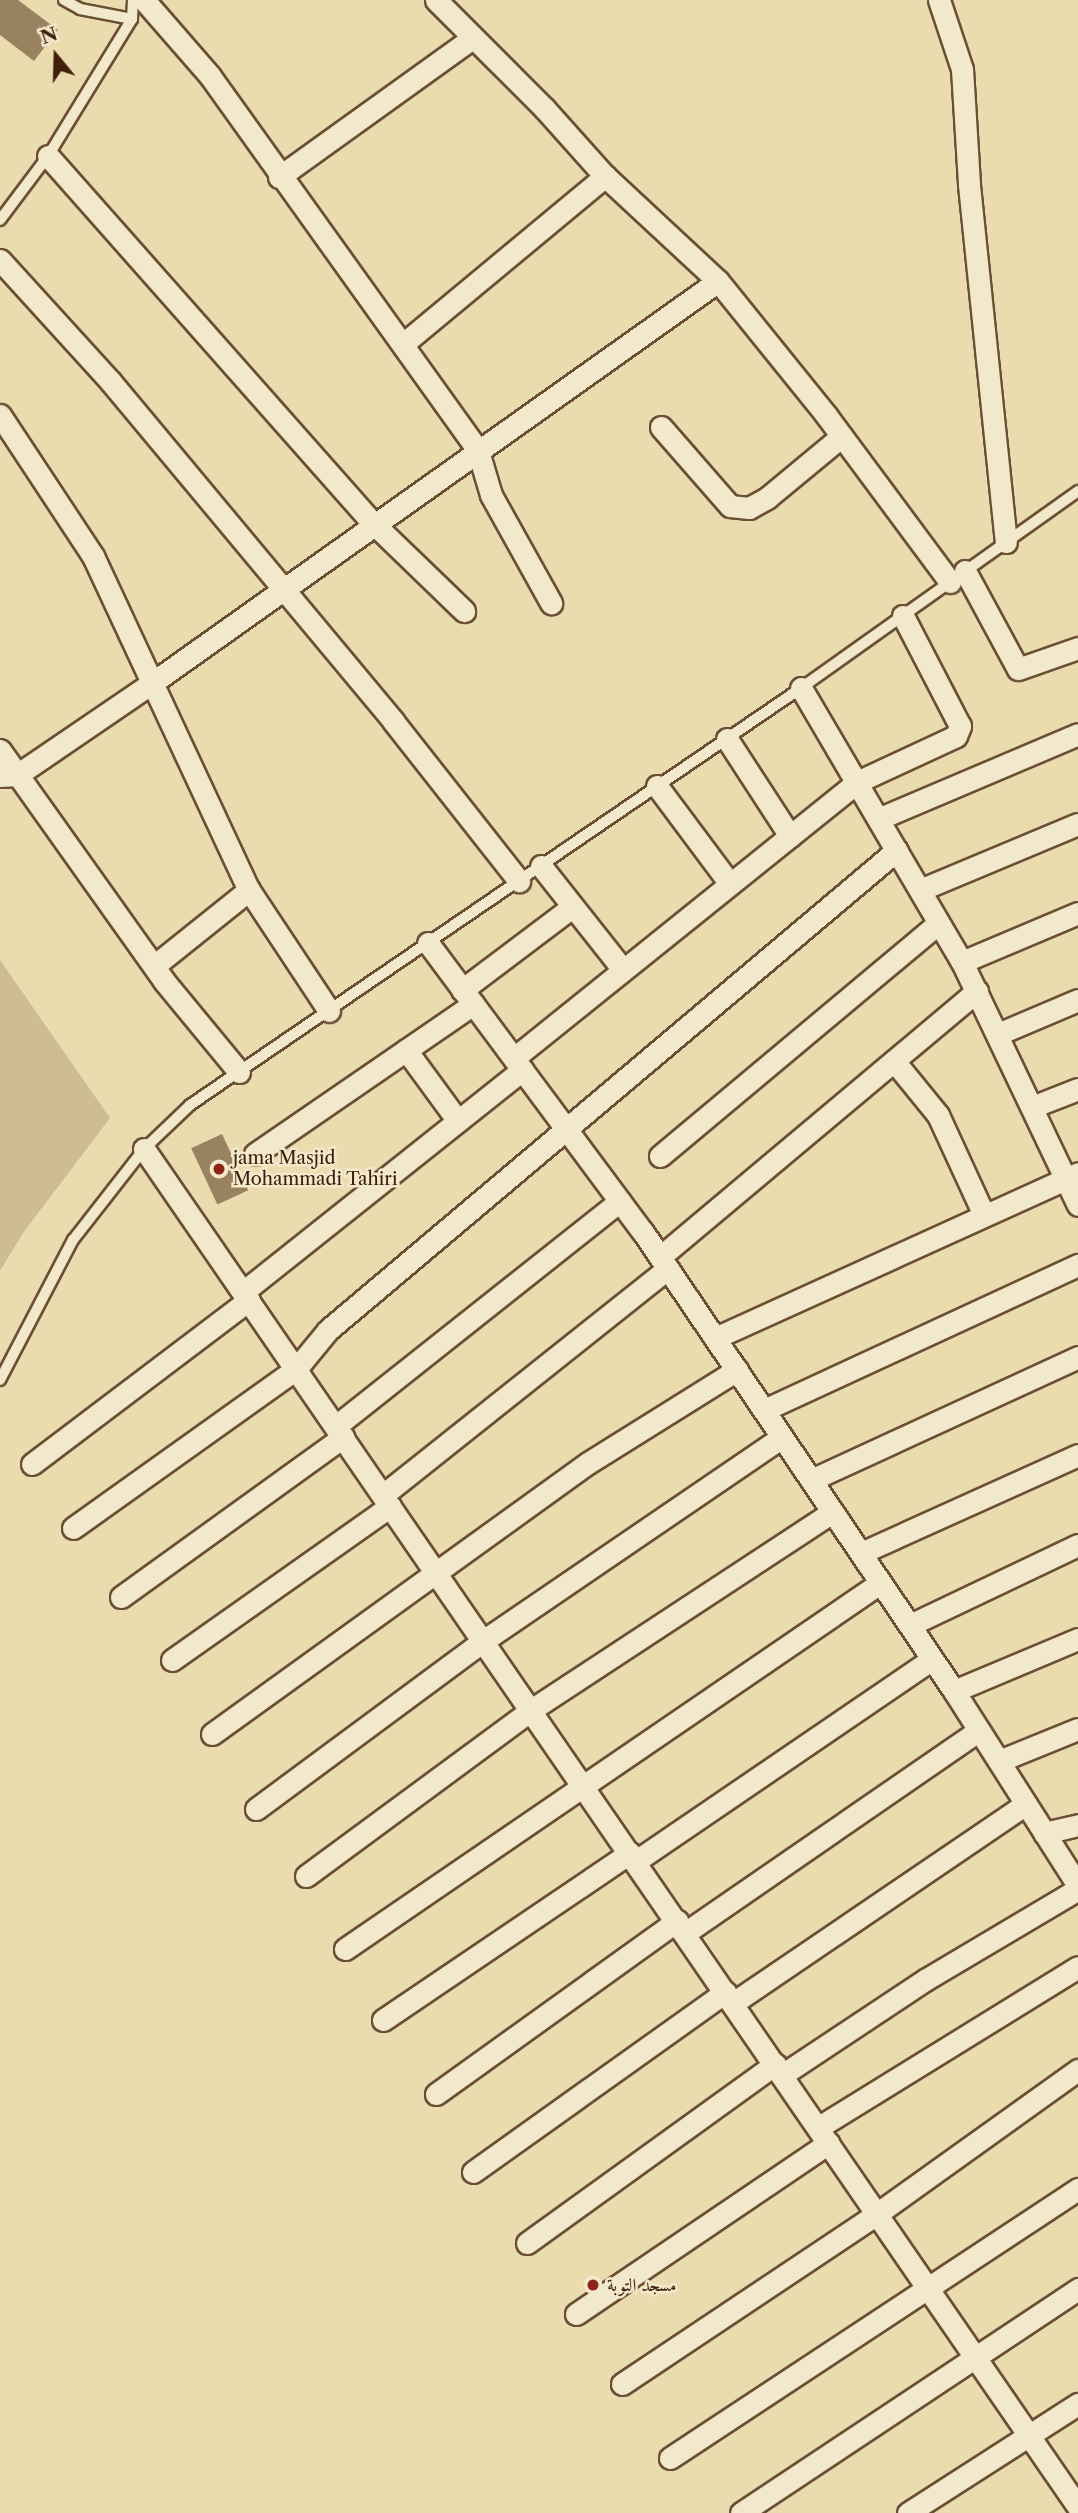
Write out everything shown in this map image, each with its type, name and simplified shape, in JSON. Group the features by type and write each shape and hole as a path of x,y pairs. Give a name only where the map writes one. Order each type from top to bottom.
{"street":[{"path":"144,0 210,76 279,177 403,344 478,451 491,495 551,603"},
{"path":"436,0 471,39 545,108 605,176 718,281 957,577 1018,669 1078,648"},
{"path":"939,0 962,69 969,185 1006,542"},
{"path":"279,177 471,39"},
{"path":"48,156 375,525 464,611"},
{"path":"403,344 605,176"},
{"path":"0,260 111,382 519,881"},
{"path":"8,776 152,683 718,281"},
{"path":"0,415 93,556 249,890 329,1011"},
{"path":"661,427 730,506 749,508 842,436"},
{"path":"32,1464 246,1296 458,1121 623,970 857,782 960,731 902,616"},
{"path":"801,688 962,962 1032,1107 1072,1176 1078,1205"},
{"path":"878,819 1078,734"},
{"path":"727,739 790,836"},
{"path":"0,750 8,776 239,1072"},
{"path":"657,786 730,884"},
{"path":"920,890 1078,824"},
{"path":"73,1528 296,1369 328,1330 897,850"},
{"path":"541,866 623,970"},
{"path":"154,966 249,890"},
{"path":"255,1154 406,1050 572,908"},
{"path":"962,962 1078,914"},
{"path":"660,1156 939,923"},
{"path":"428,943 664,1263 954,1691 1078,1887 779,2069 527,2243"},
{"path":"172,1660 387,1501 977,991"},
{"path":"998,1034 1078,1000"},
{"path":"406,1050 458,1121"},
{"path":"894,1062 938,1115 984,1215"},
{"path":"1032,1107 1078,1089"},
{"path":"144,1149 1032,2435 1078,2507 1068,2513"},
{"path":"715,1338 1072,1176"},
{"path":"121,1597 339,1431 620,1201"},
{"path":"764,1410 1078,1265"},
{"path":"811,1480 1078,1357"},
{"path":"212,1734 588,1462 737,1370"},
{"path":"256,1809 483,1641 782,1437"},
{"path":"861,1553 1078,1455"},
{"path":"306,1876 531,1710 833,1512"},
{"path":"909,1625 1078,1545"},
{"path":"345,1949 880,1583"},
{"path":"954,1691 1078,1639"},
{"path":"383,2020 932,1659"},
{"path":"999,1761 1078,1729"},
{"path":"436,2094 681,1927 979,1730"},
{"path":"473,2172 729,1997 1026,1804"},
{"path":"1044,1833 1078,1825"},
{"path":"576,2314 824,2135 1078,1967"},
{"path":"622,2384 878,2213 1078,2070"},
{"path":"670,2458 1078,2189"},
{"path":"741,2513 1078,2289"},
{"path":"908,2513 1078,2404"}],"lane":[{"path":"64,0 80,9 132,19"},
{"path":"0,219 48,156 132,19 133,0"},
{"path":"0,1380 73,1240 144,1149 190,1105 801,688 1078,491"}],"shaded area":[{"path":"0,960 110,1118 23,1233 0,1271"}],"building":[{"path":"0,0 18,0 58,30 34,61 0,35"},
{"name":"jama Masjid Mohammadi Tahiri","path":"222,1134 248,1190 217,1205 191,1148"}],"place":[{"name":"jama Masjid Mohammadi Tahiri","path":"219,1169"},
{"name":"مسجد التوبة","path":"593,2285"}]}
